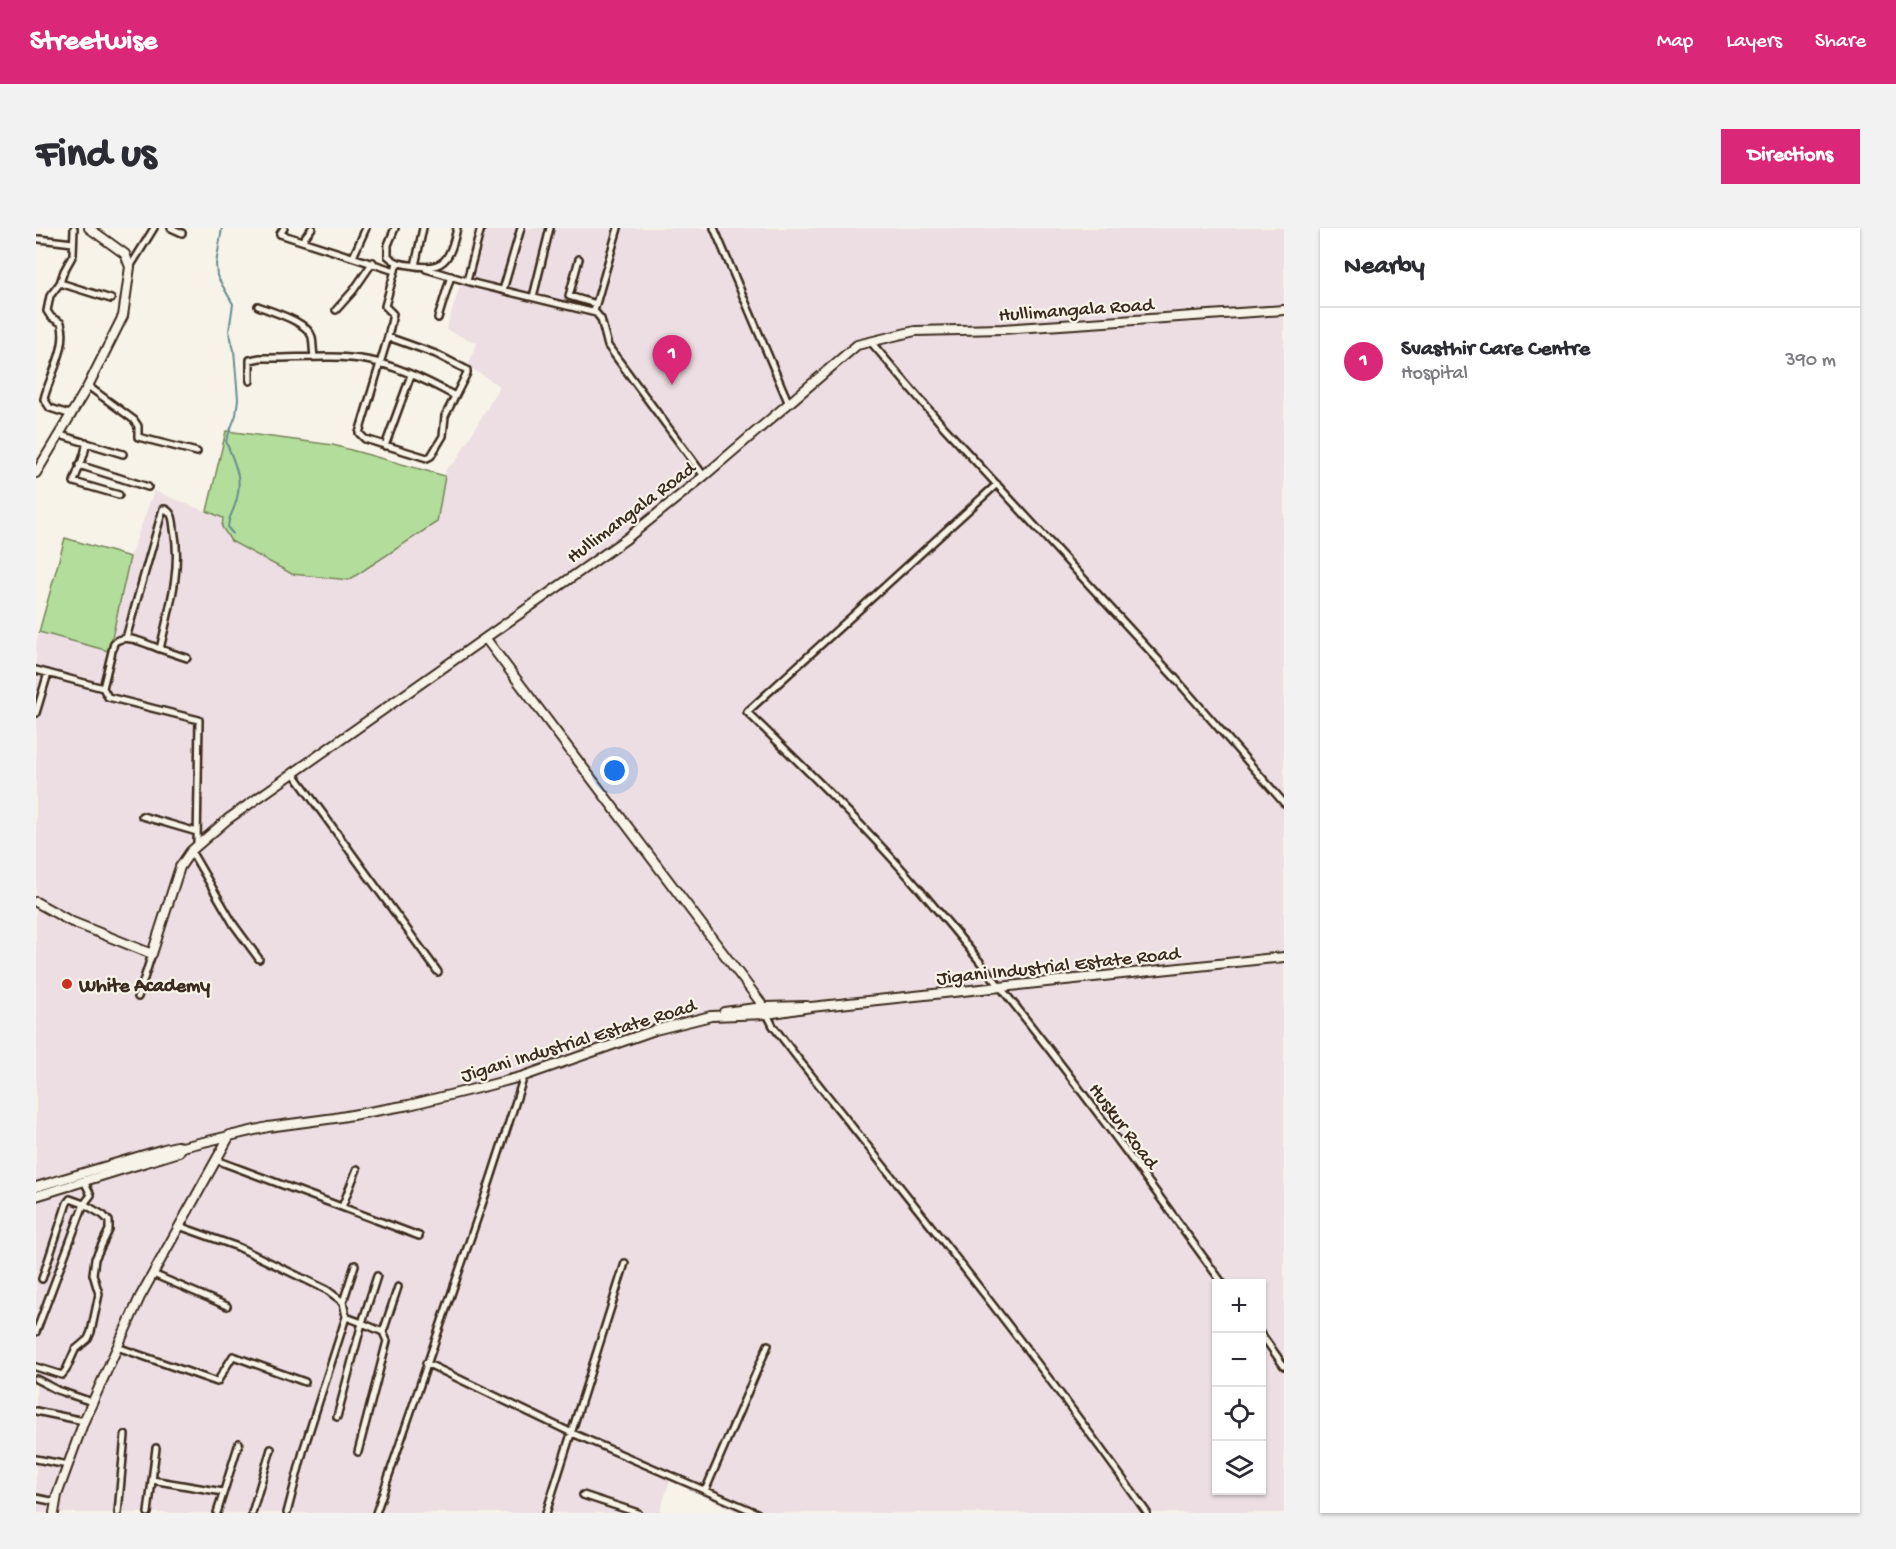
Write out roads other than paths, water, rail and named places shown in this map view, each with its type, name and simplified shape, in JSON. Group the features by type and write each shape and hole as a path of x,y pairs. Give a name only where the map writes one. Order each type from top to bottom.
{"street":[{"path":"72,415 50,408 44,399 58,361 63,331 61,323 51,317 47,311 50,296 60,283 73,255 74,228"},
{"path":"89,228 125,254 130,267"},
{"path":"36,473 72,415 123,316 130,267 154,228"},
{"path":"171,228 182,233"},
{"path":"284,228 280,234 373,262 395,271"},
{"path":"302,241 312,228"},
{"path":"353,257 366,228"},
{"path":"395,228 387,251 388,256 398,263 594,311 599,316 608,346 704,476"},
{"path":"415,266 423,228"},
{"path":"426,269 439,265 447,257 457,228"},
{"path":"467,281 482,228"},
{"path":"503,290 521,228"},
{"path":"533,297 550,228"},
{"path":"594,311 618,228"},
{"path":"714,228 789,404"},
{"path":"39,239 73,243"},
{"path":"579,259 569,296 596,304"},
{"path":"336,310 353,291 373,262"},
{"path":"388,337 465,367 467,373 444,418 443,436 431,456 422,458 365,439 359,433 388,337 393,314 385,306 398,263"},
{"path":"438,318 451,276"},
{"path":"60,283 111,299"},
{"path":"258,306 296,322 308,330 312,337 314,357"},
{"name":"Hullimangala Road","path":"138,997 180,867 194,848 228,819 626,539 704,476 857,345 915,331 1002,329 1284,310"},
{"path":"870,341 942,425 1175,678 1284,803"},
{"path":"250,381 250,360 354,358 381,363 455,396"},
{"path":"385,446 411,375"},
{"path":"88,386 134,420 138,426 138,437 197,452"},
{"path":"60,435 123,454"},
{"path":"86,442 86,451 74,482 119,495"},
{"path":"79,465 148,487"},
{"name":"Huskur Road","path":"997,484 747,712 847,810 926,897 1123,1146 1219,1279"},
{"path":"126,638 163,509 165,509 172,514 178,550 173,593 160,649"},
{"path":"187,658 126,638 119,638 114,643 103,688 108,697 200,720 197,832 194,848 234,925 259,959"},
{"path":"486,639 766,1010 773,1026 1075,1411 1147,1513"},
{"path":"36,670 103,688"},
{"path":"36,713 48,673"},
{"path":"294,774 438,972"},
{"path":"142,816 197,832"},
{"path":"36,902 70,921 152,954"},
{"name":"Jigani Industrial Estate Road","path":"36,1196 178,1152 182,1147 230,1135 409,1105 524,1076 655,1030 711,1016 1284,957"},
{"path":"376,1513 524,1076"},
{"path":"54,1513 84,1421 117,1347 153,1274 230,1135"},
{"path":"47,1191 39,1183 164,1149 182,1147"},
{"path":"216,1160 419,1236"},
{"path":"342,1207 357,1169"},
{"path":"36,1332 84,1204 91,1195 84,1181"},
{"path":"36,1367 62,1375 75,1350 88,1339 99,1294 93,1274 95,1259 109,1230 109,1221 84,1204 70,1199 66,1203 42,1279"},
{"path":"179,1226 238,1246 327,1290 342,1302"},
{"path":"546,1513 625,1263"},
{"path":"287,1513 304,1448 346,1317 342,1302 355,1265"},
{"path":"153,1274 227,1306"},
{"path":"337,1417 377,1276"},
{"path":"358,1452 387,1341 383,1332 398,1287"},
{"path":"346,1317 383,1332"},
{"path":"1266,1341 1284,1366"},
{"path":"705,1491 768,1346"},
{"path":"117,1347 217,1382 232,1356 305,1382"},
{"path":"426,1363 572,1433 757,1513"},
{"path":"36,1379 57,1390 92,1402"},
{"path":"36,1411 84,1421"},
{"path":"119,1513 125,1435"},
{"path":"216,1513 239,1443"},
{"path":"148,1513 156,1448"},
{"path":"252,1513 272,1449"},
{"path":"36,1459 68,1465"},
{"path":"152,1480 223,1492"},
{"path":"583,1495 638,1513"},
{"path":"36,1498 56,1502"}],"waterway":[{"path":"222,228 216,264 217,276 233,304 229,331 234,350 238,399 236,415 226,441 235,465 239,487 228,525 233,534"}],"place":[{"name":"Svasthir Care Centre","path":"672,385"},
{"name":"White Academy","path":"67,984"}]}
